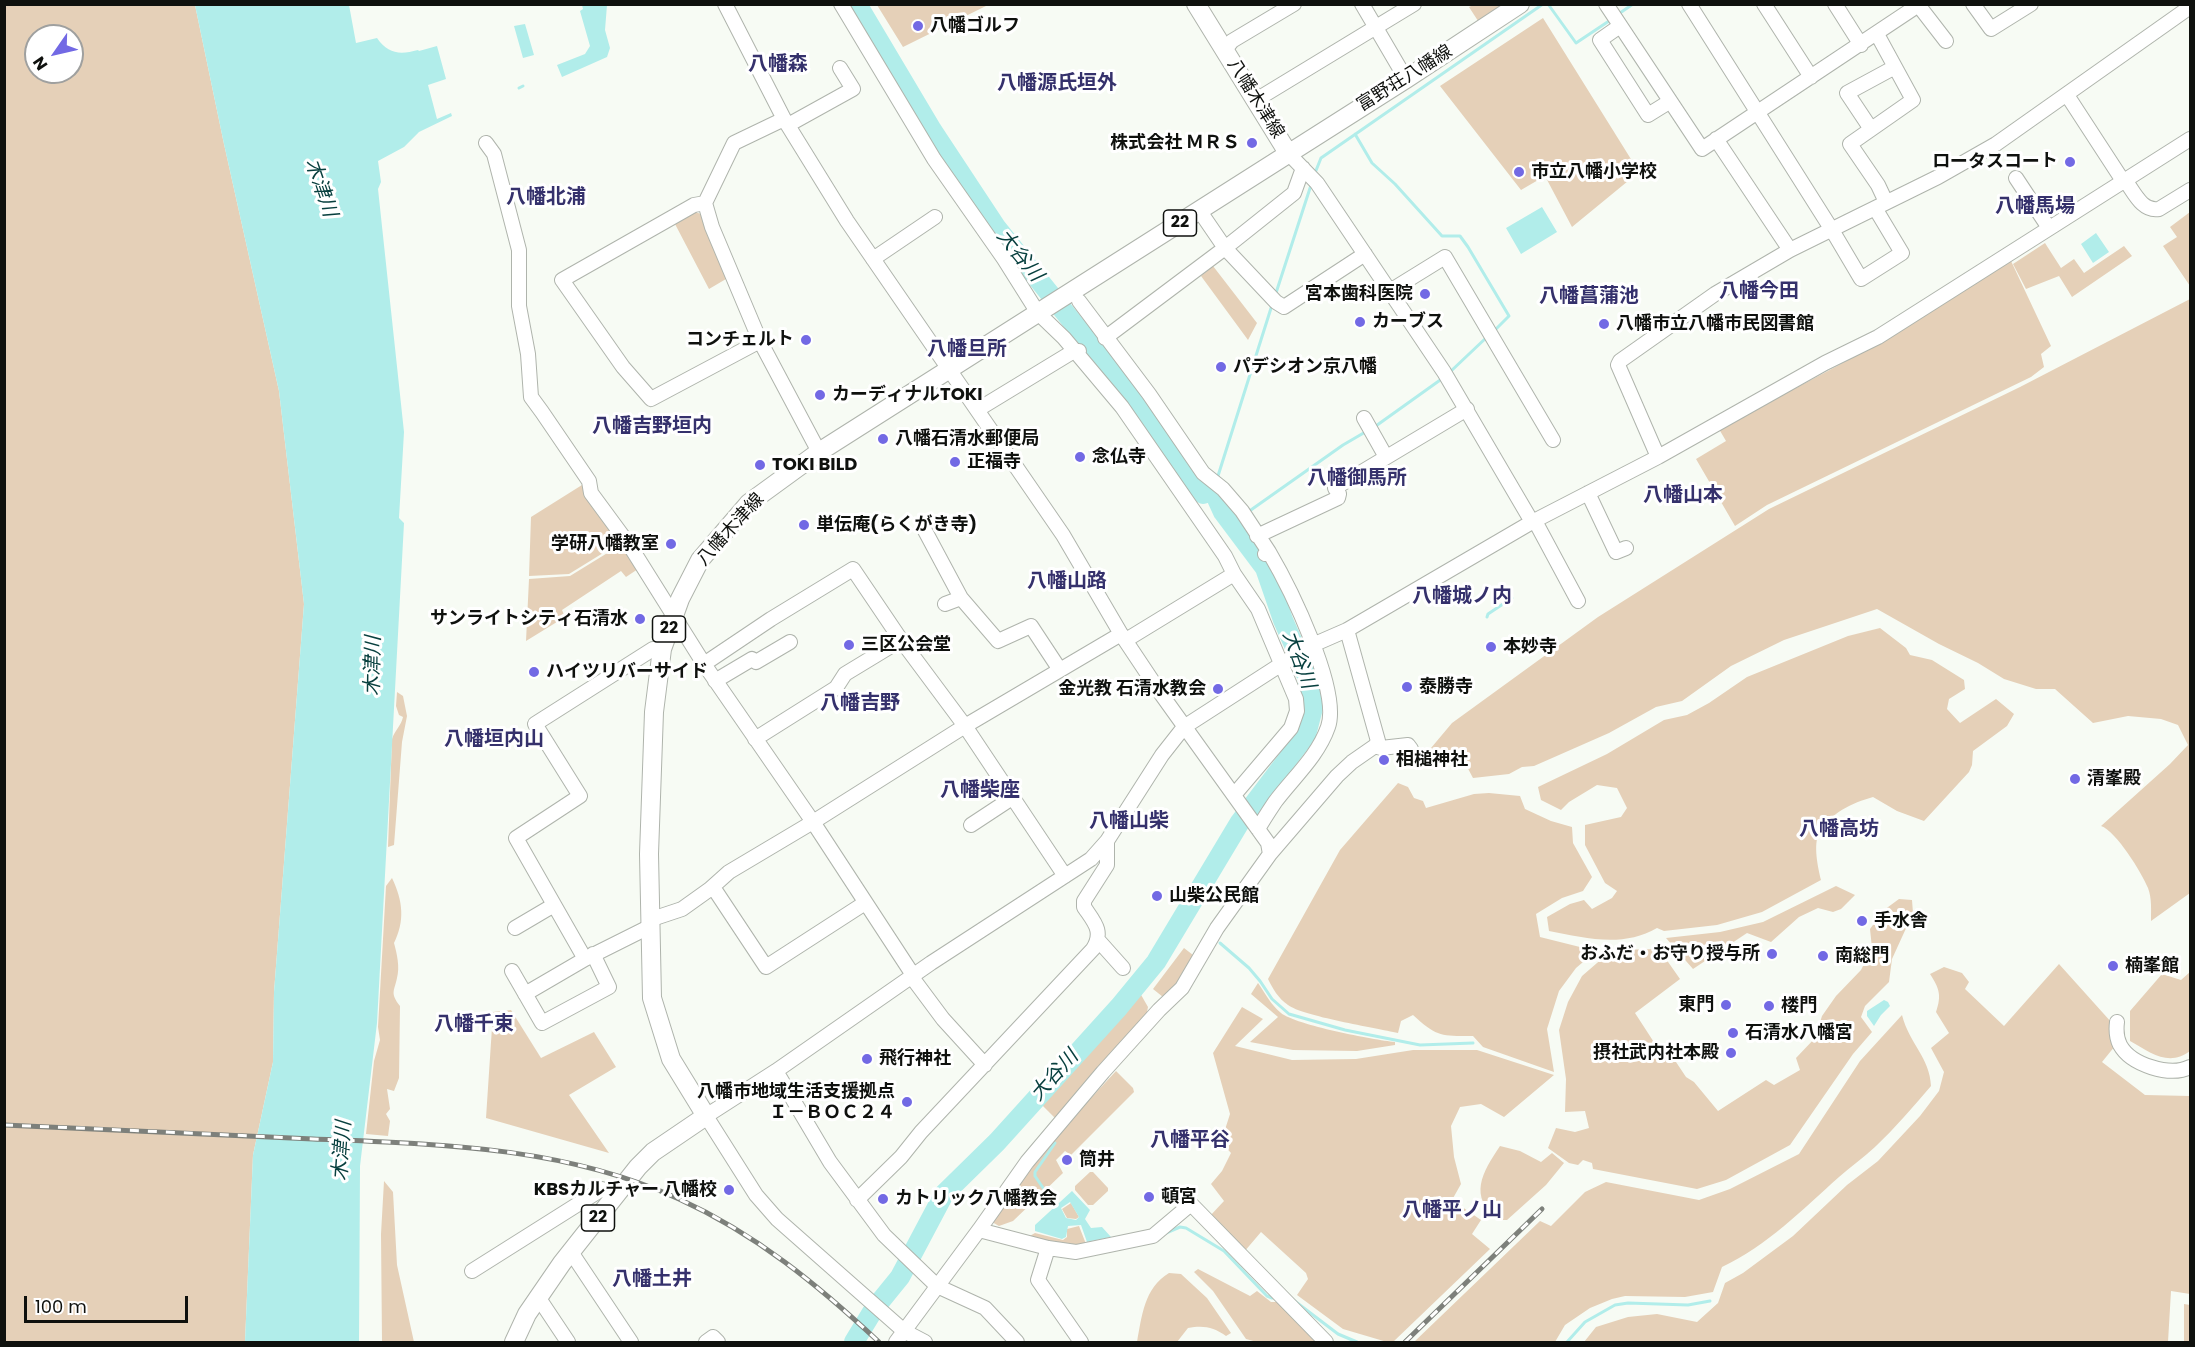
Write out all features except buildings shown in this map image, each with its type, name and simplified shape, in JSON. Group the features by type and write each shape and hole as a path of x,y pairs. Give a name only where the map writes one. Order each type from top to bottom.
{"main road":[{"name":"八幡木津線","path":"706,1116 670,1059 652,998 649,854 654,712 662,649 673,618 700,560 749,503 819,452 948,370 1040,312 1075,297 1199,210 1288,153 1196,4"},
{"name":"富野荘八幡線","path":"1288,153 1520,4"},
{"name":"22","path":"514,1342 538,1297 615,1196 653,1152 706,1116"}],"street":[{"path":"724,4 786,122 873,259 1063,535 1124,637 1184,727 1268,843 1269,854"},
{"path":"841,4 934,159 1040,312 1076,351 1128,417 1225,556 1234,574 1258,609 1296,699 1297,711 1291,728 1235,797"},
{"path":"1224,50 1232,41 1294,4"},
{"path":"1362,4 1406,79"},
{"path":"1256,100 1414,4"},
{"path":"1689,4 1861,279 1902,253 1881,205 1878,185 1850,144 1913,100 1877,34"},
{"path":"1764,4 1811,77"},
{"path":"1834,4 1861,45"},
{"path":"1973,4 1991,29 2031,4"},
{"path":"1669,102 1648,115 1600,40 1614,17 1702,148 1861,45 1914,7 1946,41"},
{"path":"1658,457 1618,365 1620,361 1715,294 1790,250 1938,177 1996,144 2190,7"},
{"path":"1871,129 1847,93 1895,67"},
{"path":"819,452 760,341 712,227 705,203 734,143 786,122 854,89 840,68"},
{"path":"2067,95 2142,204 2154,210 2159,209 2190,190"},
{"path":"1716,139 1790,250"},
{"path":"925,1342 904,1331 777,1219 756,1195 706,1116 776,1071 912,976 1091,859 1107,841 1162,755 1184,727 1311,646 1347,630 1534,522 1658,457 1825,363 1878,337 2190,139"},
{"path":"486,143 494,154 519,250 519,306 528,354 531,398 589,481 591,493 630,546 673,618 813,822 912,976 943,1019 984,1065"},
{"path":"1288,153 1317,183 1446,375 1534,522 1578,601"},
{"path":"1103,337 1225,248 1294,193 1305,169"},
{"path":"2016,178 2049,228"},
{"path":"705,203 694,205 562,280 623,367 651,399 760,341"},
{"path":"1199,210 1225,248 1276,302 1284,307 1365,254"},
{"path":"873,259 935,217"},
{"path":"1390,291 1445,257 1553,440"},
{"path":"1075,297 1103,337 1149,394 1203,473 1223,489 1251,524 1295,603 1330,698 1329,726 1313,756 1256,827"},
{"path":"977,410 1076,351"},
{"path":"1257,536 1338,498 1339,494 1335,488 1467,409"},
{"path":"1368,425 1386,457"},
{"path":"1588,493 1616,552 1626,548"},
{"path":"923,527 961,597 998,640 1031,626 1060,670"},
{"path":"704,664 771,619 854,569 901,640 965,726 1065,876"},
{"path":"525,994 649,923 682,909 713,887 729,872 965,726 1060,670 1124,637 1234,574"},
{"path":"945,604 961,597"},
{"path":"896,1342 1027,1162 1158,1010 1182,988 1217,928 1269,854 1337,776 1375,746 1378,741 1347,630"},
{"path":"755,739 836,688 845,674 901,640"},
{"path":"715,681 752,658 756,662 790,642"},
{"path":"512,971 542,1023 609,987 554,905 516,838 580,796 535,724 653,649 662,649"},
{"path":"1375,746 1381,748 1408,745 1411,749"},
{"path":"971,825 1012,798"},
{"path":"1107,841 1107,865 1084,901 1084,907 1096,924 1098,940 1123,968"},
{"path":"713,887 766,967 865,903"},
{"path":"515,928 554,905"},
{"path":"857,1200 901,1157 921,1132 1093,949 1098,940"},
{"path":"2117,1022 2116,1037 2121,1046 2144,1064 2175,1072 2190,1067"},
{"path":"776,1071 812,1135 857,1200 893,1244 936,1286 985,1308 1017,1342"},
{"path":"472,1271 602,1189 615,1196"},
{"path":"979,1230 1048,1248 1076,1252 1153,1236 1191,1204 1326,1342"},
{"path":"1048,1248 1038,1280 1081,1342"},
{"path":"571,1252 631,1342"},
{"path":"538,1297 568,1342"},
{"path":"706,1342 713,1337 718,1342"}],"shaded area":[{"path":"5,5 195,5 279,391 304,604 274,992 273,1062 253,1155 245,1342 5,1342"},
{"name":"八幡ゴルフ","path":"877,5 988,5 903,47"},
{"path":"1509,5 1480,24 1469,7"},
{"path":"1543,18 1639,172 1572,227 1545,176 1521,190 1440,86"},
{"path":"695,212 701,214 726,279 709,289 675,224"},
{"path":"2190,212 2190,286 2163,246 2177,237 2170,227"},
{"path":"2045,243 2061,268 2074,259 2084,273 2124,246 2132,256 2072,297 2059,276 2026,289 2013,264"},
{"path":"2011,261 2051,346 2041,354 2044,367 2031,377 1767,505 1735,526 1696,459 1726,441 1719,429 1854,357"},
{"path":"1213,266 1257,323 1248,340 1201,276"},
{"path":"2190,299 2190,893 2151,921 2150,896 2145,881 2121,844 2101,826 2188,745 2178,725 2161,719 2128,716 2093,723 2055,689 2036,689 2004,679 1877,609 1784,640 1731,666 1682,701 1656,707 1609,733 1534,766 1522,767 1509,774 1473,778 1465,763 1444,763 1431,748 1452,723 1598,617 1769,509 2020,387"},
{"path":"582,485 621,542 569,574 529,576 531,517"},
{"path":"622,544 638,569 626,577 621,571 562,610 565,617 526,641 529,579 570,576"},
{"path":"1880,628 1906,648 1910,655 1932,660 1964,680 1965,689 1949,699 1947,709 1960,723 1996,699 2014,714 2007,726 1973,751 1969,772 1924,821 1897,811 1873,797 1842,810 1829,820 1817,838 1821,880 1762,912 1717,925 1664,931 1657,928 1631,938 1617,940 1549,931 1547,917 1570,904 1584,900 1592,909 1612,898 1617,891 1605,883 1585,845 1585,825 1621,817 1627,808 1617,788 1597,785 1569,802 1561,810 1541,800 1538,787 1607,754 1664,720 1687,715 1747,677 1848,636"},
{"path":"397,692 403,696 407,716 402,742 394,845 388,847 392,739 403,717 399,715 396,706"},
{"path":"1398,783 1408,787 1414,798 1423,801 1426,808 1474,794 1520,796 1525,809 1551,821 1572,827 1573,843 1592,877 1583,891 1562,898 1536,914 1540,937 1596,951 1576,968 1559,991 1547,1029 1554,1072 1483,1047 1473,1036 1440,1034 1428,1028 1413,1015 1401,1021 1398,1033 1308,1013 1284,1002 1270,983 1268,979 1340,850"},
{"path":"392,878 401,911 400,927 394,943 398,969 394,995 400,1006 399,1078 394,1091 387,1089 390,1109 386,1114 390,1121 388,1136 366,1134 374,1061 380,1040 378,1027 386,886"},
{"path":"1836,886 1855,895 1841,909 1833,912 1818,908 1799,917 1771,942 1747,933 1693,969 1666,938 1720,932 1763,922"},
{"path":"1899,899 1912,900 1913,913 1892,959 1889,982 1865,1006 1861,1017 1872,1032 1853,1054 1790,1145 1726,1180 1697,1189 1593,1169 1592,1163 1583,1160 1578,1165 1569,1163 1548,1148 1556,1128 1575,1132 1589,1128 1585,1111 1565,1112 1566,1079 1559,1030 1568,1002 1582,976 1612,950 1659,949 1680,979 1635,1013 1659,1050 1672,1056 1686,1077 1694,1082 1718,1111 1766,1080 1774,1085 1800,1070 1796,1058 1815,1038 1822,1016 1836,996 1861,970 1872,948 1870,929 1884,910"},
{"path":"1184,948 1193,955 1173,989 1163,997 1153,989"},
{"path":"2059,964 2112,1023 2110,1037 2115,1046 2102,1062 2145,1095 2190,1096 2190,1294 2171,1291 2168,1342 1584,1342 1596,1327 1628,1317 1657,1314 1697,1322 1718,1303 1725,1283 1743,1273 1793,1236 1847,1185 1878,1161 1920,1116 1939,1091 1944,1072 1931,1048 1949,1033 1936,1012 1939,992 1930,974 1944,967 1962,973 1969,982 1965,989 2004,1026"},
{"path":"2190,972 2190,1051 2182,1056 2167,1058 2153,1054 2130,1041 2130,1011 2162,974 2181,980"},
{"path":"1258,983 1274,1006 1289,1018 1336,1031 1395,1042 1395,1045 1357,1051 1293,1050 1250,1042 1278,1017 1251,994"},
{"path":"1140,993 1148,1007 1146,1017 1056,1119 1041,1104"},
{"path":"1242,1007 1263,1019 1235,1046 1292,1060 1356,1059 1413,1050 1477,1050 1554,1075 1504,1117 1481,1104 1460,1107 1451,1126 1454,1157 1461,1184 1452,1200 1481,1220 1472,1234 1490,1249 1393,1342 1343,1329 1297,1295 1308,1279 1306,1273 1261,1232 1244,1252 1209,1217 1224,1201 1211,1184 1222,1171 1231,1153 1221,1142 1230,1114 1213,1053"},
{"path":"511,1010 541,1058 594,1032 616,1067 569,1095 609,1153 486,1118 493,1012"},
{"path":"1902,1015 1909,1034 1927,1067 1931,1086 1875,1147 1797,1215 1769,1238 1722,1267 1713,1292 1685,1297 1625,1296 1612,1299 1590,1308 1565,1325 1555,1342 1414,1342 1540,1221 1551,1226 1585,1192 1606,1182 1699,1200 1730,1189 1799,1154 1860,1061"},
{"path":"1116,1071 1133,1088 1134,1092 1071,1155 1065,1151 1056,1160 1063,1173 1013,1221 999,1226 992,1222 1055,1137"},
{"path":"1500,1146 1520,1151 1541,1162 1552,1153 1564,1163 1546,1185 1507,1220 1498,1220 1489,1211 1483,1202 1481,1193 1484,1175"},
{"path":"1090,1172 1093,1172 1108,1188 1108,1191 1093,1205 1088,1205 1075,1190 1075,1186"},
{"path":"384,1181 393,1192 397,1265 414,1342 382,1342 381,1234"},
{"path":"1071,1203 1079,1217 1076,1219 1067,1218 1062,1209"},
{"path":"1079,1226 1086,1244 1071,1246 1028,1237 1035,1233 1063,1240 1067,1237 1067,1229"},
{"path":"1198,1269 1250,1296 1257,1291 1271,1302 1278,1302 1317,1342 1257,1342 1246,1339 1213,1291 1194,1272"},
{"path":"1169,1273 1181,1274 1207,1298 1231,1333 1226,1336 1213,1329 1193,1327 1188,1328 1177,1342 1137,1342 1149,1295 1154,1286"},
{"path":"2184,1304 2190,1305 2190,1342 2184,1342"}],"water":[{"name":"木津川","path":"195,5 349,5 356,43 377,38 390,50 400,53 437,46 446,79 428,85 437,119 451,113 452,116 419,132 404,147 378,161 381,182 378,189 404,432 399,518 404,523 377,1023 360,1166 359,1342 245,1342 253,1155 273,1062 274,992 304,604 279,391"},
{"path":"582,5 607,5 605,30 610,48 607,57 562,77 557,65 585,54 590,46 580,11 583,9"},
{"path":"525,24 534,55 523,58 514,26"},
{"path":"1542,207 1557,232 1521,254 1506,228"},
{"path":"2096,233 2109,252 2093,263 2081,244"},
{"path":"1884,1000 1890,1006 1874,1026 1867,1016 1867,1011"},
{"path":"1072,1191 1090,1210 1085,1219 1091,1228 1102,1227 1111,1237 1087,1242 1081,1225 1068,1226 1066,1237 1062,1239 1035,1231 1035,1225","holes":["1070,1202 1079,1217 1076,1220 1066,1218 1061,1208"]}],"waterway":[{"name":"大谷川","path":"854,1342 874,1309 900,1277 944,1194 997,1142 1119,1007 1156,962 1240,822 1306,735 1314,704 1305,670 1283,620 1265,568 1223,512 1213,490 1203,494 1129,392 996,227 932,130 857,4"},
{"path":"1315,173 1321,158 1543,4"},
{"path":"1548,4 1576,43 1612,19"},
{"path":"1617,15 1633,4"},
{"path":"519,88 523,86"},
{"path":"1355,134 1372,163 1395,184 1442,236 1460,236 1468,247 1509,316 1494,331"},
{"path":"1275,296 1312,182"},
{"path":"1217,479 1272,305"},
{"path":"1450,372 1487,337"},
{"path":"1373,428 1443,378"},
{"path":"1248,512 1343,445 1367,431"},
{"path":"1231,524 1241,517"},
{"path":"1487,617 1512,598"},
{"path":"1220,943 1249,968 1272,999 1289,1014 1345,1030 1420,1045 1473,1043"},
{"path":"1055,1143 1035,1172 1035,1176 1056,1207"},
{"path":"1166,1233 1180,1227 1186,1228 1224,1251 1267,1296 1275,1297"},
{"path":"1292,1299 1338,1334 1357,1342"},
{"path":"1567,1342 1585,1322 1615,1305 1628,1303 1688,1305 1710,1301"}],"railway":[{"path":"4,1125 453,1146 545,1158 590,1168 635,1181 679,1199 734,1228 785,1262 879,1342"},
{"path":"1405,1342 1542,1209"}],"place":[{"name":"八幡ゴルフ","path":"918,26"},
{"name":"株式会社 ＭＲＳ","path":"1252,143"},
{"name":"ロータスコート","path":"2070,162"},
{"name":"市立八幡小学校","path":"1519,172"},
{"name":"宮本歯科医院","path":"1425,294"},
{"name":"カーブス","path":"1360,322"},
{"name":"八幡市立八幡市民図書館","path":"1604,324"},
{"name":"コンチェルト","path":"806,340"},
{"name":"パデシオン京八幡","path":"1221,367"},
{"name":"カーディナルTOKI","path":"820,395"},
{"name":"八幡石清水郵便局","path":"883,439"},
{"name":"念仏寺","path":"1080,457"},
{"name":"正福寺","path":"955,462"},
{"name":"TOKI BILD","path":"760,465"},
{"name":"単伝庵(らくがき寺)","path":"804,525"},
{"name":"学研八幡教室","path":"671,544"},
{"name":"サンライトシティ石清水","path":"640,619"},
{"name":"三区公会堂","path":"849,645"},
{"name":"本妙寺","path":"1491,647"},
{"name":"ハイツリバーサイド","path":"534,672"},
{"name":"泰勝寺","path":"1407,687"},
{"name":"金光教 石清水教会","path":"1218,689"},
{"name":"相槌神社","path":"1384,760"},
{"name":"清峯殿","path":"2075,779"},
{"name":"山柴公民館","path":"1157,896"},
{"name":"手水舎","path":"1862,921"},
{"name":"おふだ・お守り授与所","path":"1772,954"},
{"name":"南総門","path":"1823,956"},
{"name":"楠峯館","path":"2113,966"},
{"name":"東門","path":"1726,1005"},
{"name":"楼門","path":"1769,1006"},
{"name":"石清水八幡宮","path":"1733,1033"},
{"name":"摂社武内社本殿","path":"1731,1053"},
{"name":"飛行神社","path":"867,1059"},
{"name":"八幡市地域生活支援拠点 Ｉ－ＢＯＣ２４","path":"907,1102"},
{"name":"筒井","path":"1067,1160"},
{"name":"KBSカルチャー 八幡校","path":"729,1190"},
{"name":"頓宮","path":"1149,1197"},
{"name":"カトリック八幡教会","path":"883,1199"}],"district":[{"name":"八幡森","path":"778,65"},
{"name":"八幡源氏垣外","path":"1057,84"},
{"name":"八幡北浦","path":"546,198"},
{"name":"八幡馬場","path":"2035,207"},
{"name":"八幡今田","path":"1759,292"},
{"name":"八幡菖蒲池","path":"1589,297"},
{"name":"八幡旦所","path":"967,350"},
{"name":"八幡吉野垣内","path":"652,427"},
{"name":"八幡御馬所","path":"1357,479"},
{"name":"八幡山本","path":"1683,496"},
{"name":"八幡山路","path":"1067,582"},
{"name":"八幡城ノ内","path":"1462,597"},
{"name":"八幡吉野","path":"860,704"},
{"name":"八幡垣内山","path":"494,740"},
{"name":"八幡柴座","path":"980,791"},
{"name":"八幡山柴","path":"1129,822"},
{"name":"八幡高坊","path":"1839,830"},
{"name":"八幡千束","path":"474,1025"},
{"name":"八幡平谷","path":"1190,1141"},
{"name":"八幡平ノ山","path":"1452,1211"},
{"name":"八幡土井","path":"652,1280"}]}
